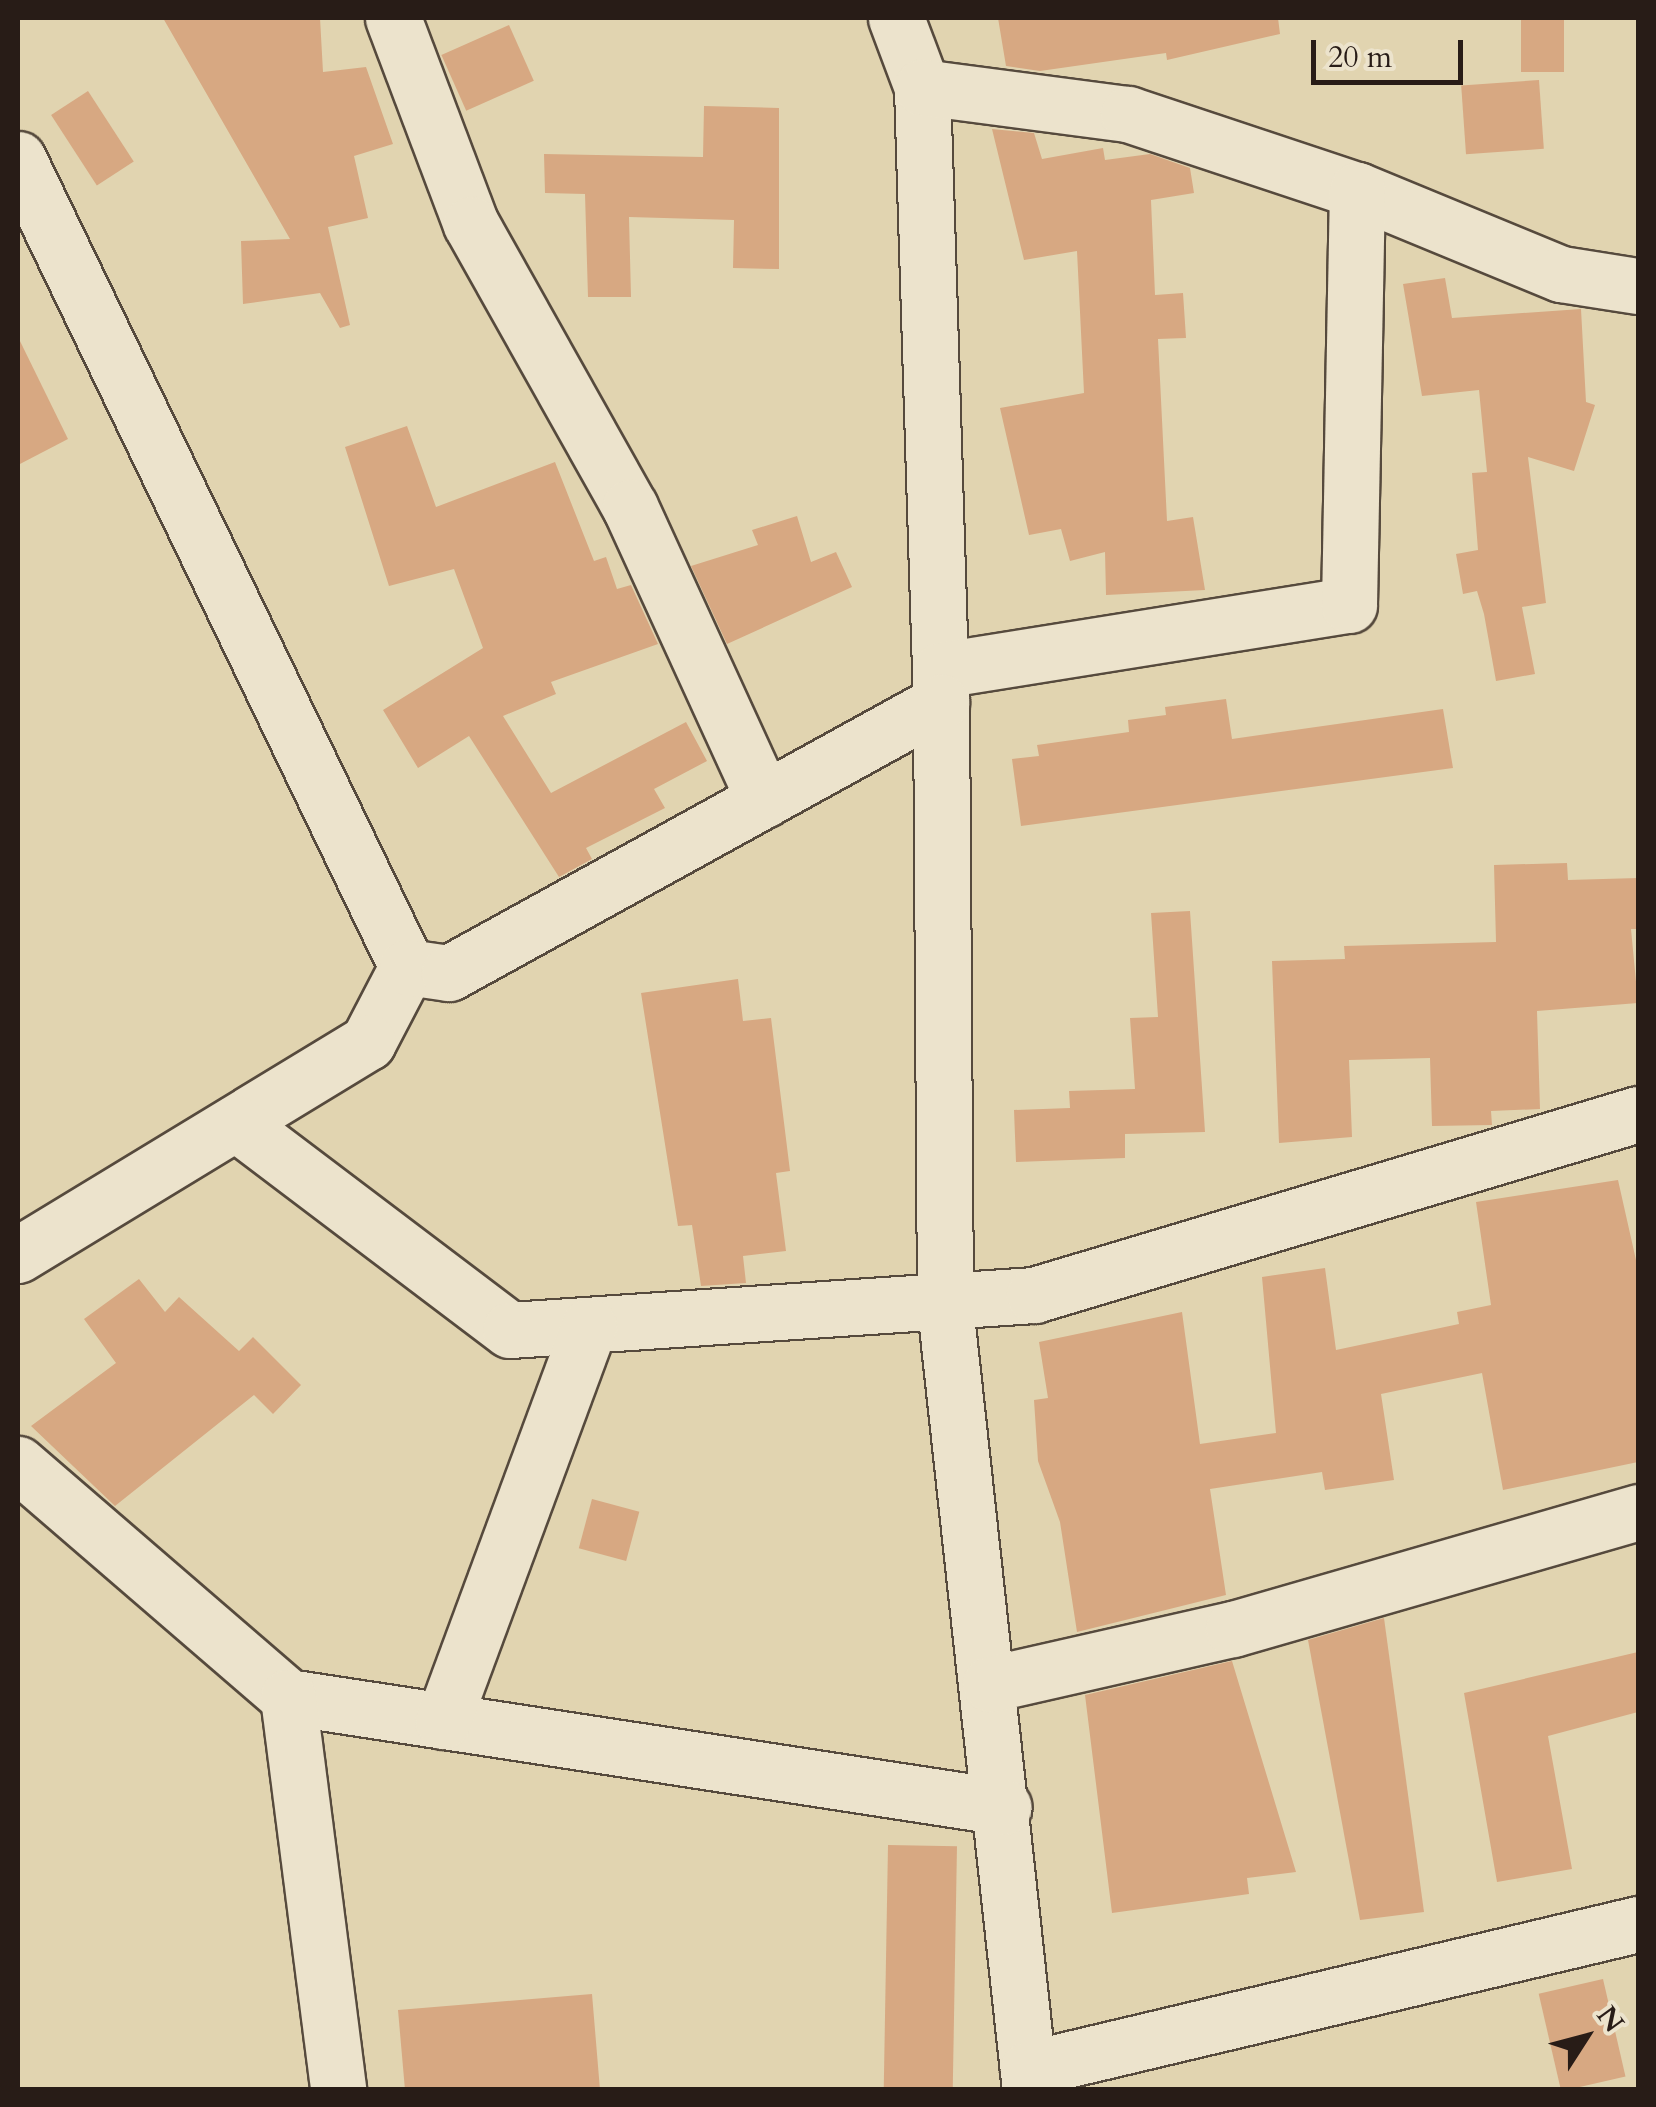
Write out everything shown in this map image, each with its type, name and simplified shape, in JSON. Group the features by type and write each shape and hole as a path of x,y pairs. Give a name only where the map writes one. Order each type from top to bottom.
{"street":[{"path":"393,18 471,224 630,508 764,800"},
{"path":"896,18 922,86 941,686 945,1307 1004,1807 1029,2079 1638,1924"},
{"path":"922,86 1128,114 1357,190 1561,274 1638,286"},
{"path":"18,159 408,967"},
{"path":"408,967 449,973 764,800 941,686 1349,605 1357,190"},
{"path":"18,1256 368,1042 408,967"},
{"path":"236,1123 510,1330 945,1307 1034,1295 1638,1114"},
{"path":"443,1721 589,1326"},
{"path":"18,1464 288,1697 1004,1807"},
{"path":"990,1684 1233,1629 1638,1512"},
{"path":"288,1697 338,2090"}],"building":[{"path":"163,18 320,18 323,72 366,67 393,144 354,156 368,218 328,227 350,325 340,328 320,293 243,304 241,241 290,239"},
{"path":"998,18 1278,18 1280,34 1167,60 1166,53 1040,71 1006,66"},
{"path":"1521,18 1564,18 1564,72 1521,72"},
{"path":"509,25 534,81 466,111 441,55"},
{"path":"1539,80 1544,149 1466,154 1461,85"},
{"path":"88,91 134,161 97,185 51,115"},
{"path":"704,106 779,108 779,269 733,268 734,220 629,217 631,297 588,297 585,194 545,193 544,154 703,157"},
{"path":"992,129 1034,133 1042,159 1103,148 1105,160 1150,154 1190,168 1194,193 1151,200 1155,295 1183,293 1186,338 1158,339 1167,521 1193,517 1205,590 1106,595 1105,552 1070,561 1061,529 1029,535 1000,408 1084,393 1077,251 1024,260"},
{"path":"1445,278 1452,318 1581,309 1586,402 1595,405 1574,471 1528,457 1546,603 1522,607 1535,674 1496,681 1477,591 1463,594 1456,554 1478,550 1472,473 1487,472 1479,390 1422,396 1403,284"},
{"path":"18,337 68,439 18,465"},
{"path":"407,426 436,507 555,462 594,561 606,557 617,589 631,585 658,644 551,682 556,694 503,716 551,793 686,722 707,761 654,789 665,808 586,848 592,859 559,877 469,736 418,768 383,710 483,648 454,569 389,586 345,447"},
{"path":"797,516 811,562 836,552 852,587 727,644 691,566 758,545 752,530"},
{"path":"1226,699 1232,739 1443,709 1453,768 1021,826 1012,759 1039,756 1037,745 1129,732 1128,720 1166,715 1165,707"},
{"path":"1567,863 1568,880 1638,878 1638,929 1631,929 1638,1003 1537,1011 1540,1109 1491,1111 1492,1125 1432,1126 1430,1058 1349,1060 1352,1137 1279,1143 1272,961 1345,959 1344,946 1496,942 1494,865"},
{"path":"1190,911 1205,1132 1125,1134 1125,1158 1016,1162 1014,1110 1070,1108 1069,1091 1135,1089 1130,1018 1158,1017 1151,913"},
{"path":"738,979 743,1021 771,1018 790,1171 776,1173 786,1251 743,1256 746,1283 701,1286 692,1225 678,1226 641,993"},
{"path":"1618,1180 1638,1269 1638,1462 1503,1490 1482,1373 1381,1394 1394,1480 1325,1490 1322,1472 1210,1489 1226,1595 1077,1632 1060,1522 1038,1461 1034,1400 1048,1398 1039,1342 1182,1312 1200,1444 1276,1433 1262,1277 1325,1268 1336,1350 1459,1324 1457,1312 1491,1305 1476,1202"},
{"path":"139,1279 165,1312 179,1297 239,1351 253,1337 301,1385 273,1414 254,1395 115,1506 31,1426 116,1363 84,1319"},
{"path":"592,1499 639,1512 626,1561 579,1548"},
{"path":"1384,1618 1424,1912 1360,1920 1308,1640"},
{"path":"1638,1652 1638,1712 1548,1736 1572,1869 1497,1882 1464,1693"},
{"path":"1232,1661 1296,1872 1247,1878 1249,1894 1112,1913 1085,1695"},
{"path":"888,1845 957,1846 953,2090 884,2090"},
{"path":"1603,1979 1625,2076 1561,2090 1539,1994"},
{"path":"592,1994 600,2090 405,2090 398,2010"}]}
